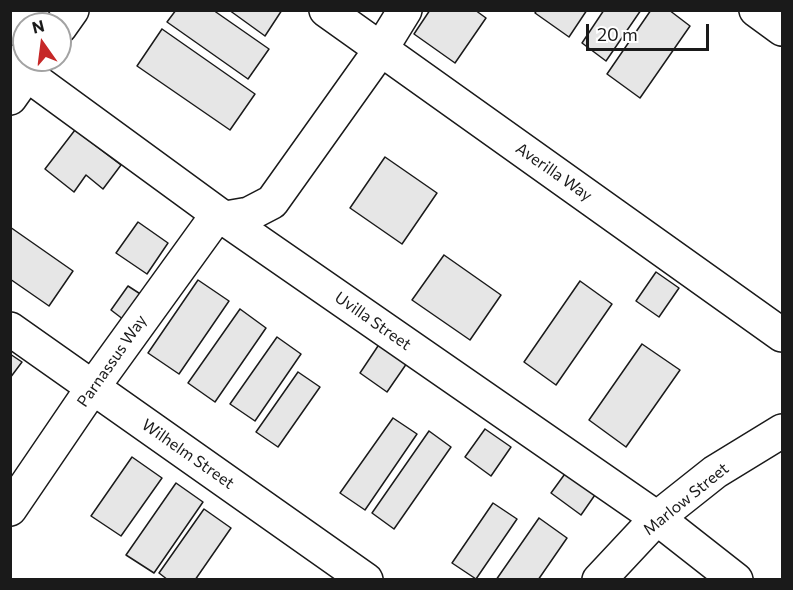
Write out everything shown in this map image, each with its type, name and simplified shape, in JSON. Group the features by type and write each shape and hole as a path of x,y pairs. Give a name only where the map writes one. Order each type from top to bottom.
{"street":[{"name":"Averilla Way","path":"326,10 783,335"},
{"path":"222,216 249,214 272,202 381,49 405,10"},
{"path":"756,10 783,29"},
{"name":"Uvilla Street","path":"21,74 657,519 736,579"},
{"name":"Parnassus Way","path":"10,509 93,387 222,216"},
{"name":"Wilhelm Street","path":"10,329 366,579"},
{"name":"Marlow Street","path":"599,579 657,519 715,472 783,431"}],"building":[{"path":"176,10 213,10 269,49 248,79 167,22"},
{"path":"229,10 282,10 265,36"},
{"path":"430,10 475,10 486,18 455,63 414,34"},
{"path":"537,10 587,10 569,37 535,13"},
{"path":"604,10 641,10 606,61 582,43"},
{"path":"651,10 669,10 690,26 640,98 607,74"},
{"path":"162,29 255,94 230,130 137,66"},
{"path":"75,130 121,165 103,189 86,175 74,192 45,169"},
{"path":"385,157 437,193 402,244 350,208"},
{"path":"138,222 168,243 147,274 116,253"},
{"path":"10,227 73,271 49,306 10,279"},
{"path":"444,255 501,295 470,340 412,300"},
{"path":"656,272 679,288 659,317 636,301"},
{"path":"198,280 229,301 179,374 148,353"},
{"path":"580,281 612,304 556,385 524,362"},
{"path":"128,286 145,297 128,323 111,310"},
{"path":"240,309 266,328 215,402 188,383"},
{"path":"277,337 301,354 255,421 230,404"},
{"path":"380,343 407,363 387,392 360,373"},
{"path":"642,344 680,370 626,447 589,420"},
{"path":"10,354 22,362 10,378"},
{"path":"298,372 320,387 278,447 256,432"},
{"path":"393,418 417,434 365,510 340,493"},
{"path":"485,429 511,447 491,476 465,457"},
{"path":"429,431 451,447 394,529 372,513"},
{"path":"132,457 162,478 121,536 91,516"},
{"path":"567,471 597,492 581,515 551,493"},
{"path":"176,483 203,502 154,573 126,555"},
{"path":"493,503 517,519 476,579 452,563"},
{"path":"204,509 231,528 195,580 168,580 159,573"},
{"path":"539,518 567,538 538,580 496,580"}]}
